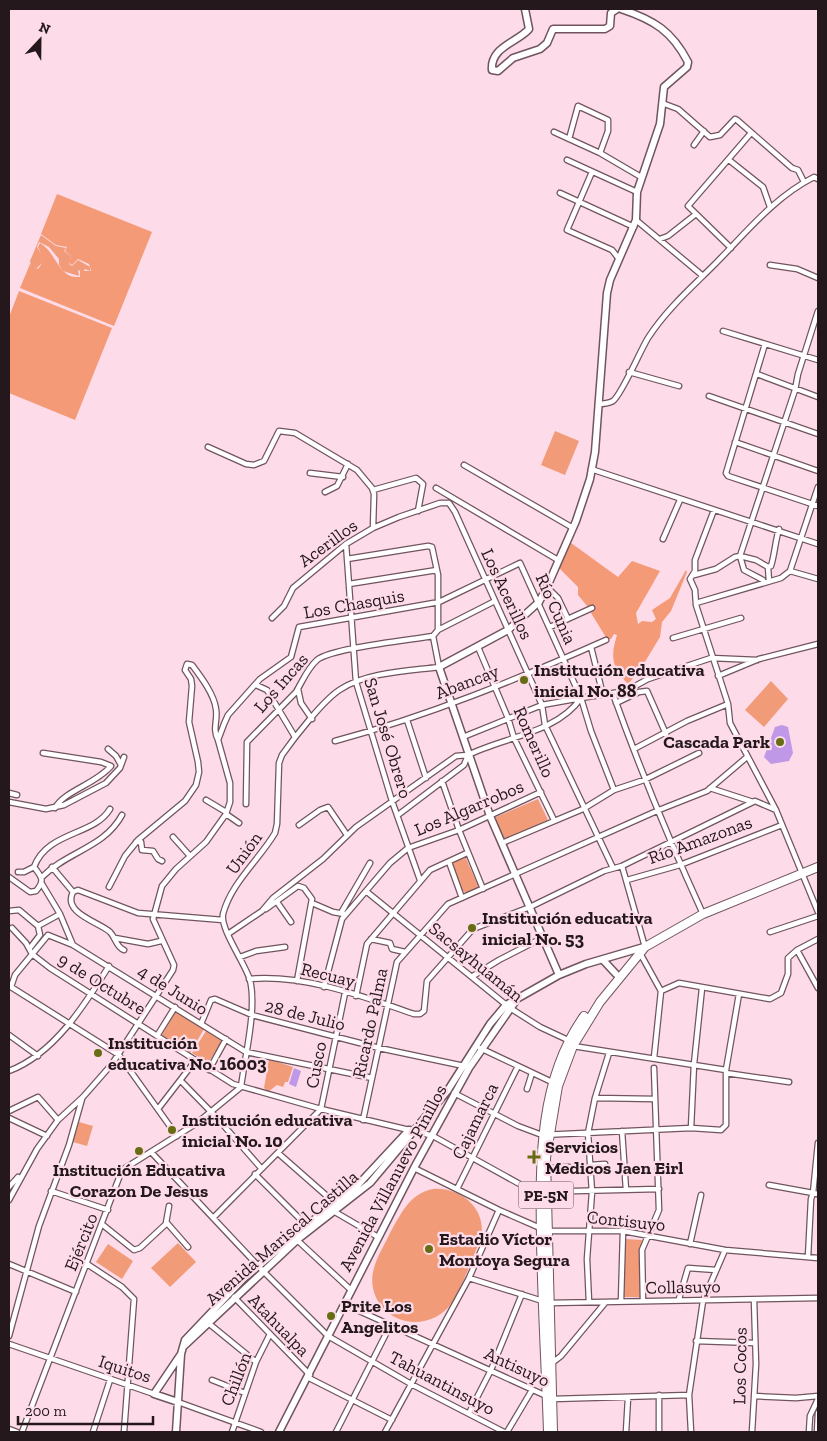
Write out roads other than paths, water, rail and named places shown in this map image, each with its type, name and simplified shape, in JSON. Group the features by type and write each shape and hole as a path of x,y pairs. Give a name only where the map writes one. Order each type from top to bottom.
{"highway":[{"name":"PE-5N","path":"553,1432 545,1302 543,1192 545,1135 556,1085 572,1043 618,975 642,950 703,914 818,867"},
{"name":"PE-5N","path":"543,1192 546,1168 545,1135"},
{"name":"PE-5N","path":"545,1302 551,1364 548,1432"}],"street":[{"path":"525,9 529,29 525,34 503,47 493,62 492,70 498,71 513,58 540,49 547,43 553,29 605,29 610,26 611,13 616,9"},
{"path":"439,667 508,630 539,602 586,495 595,452 607,293 636,220 637,192 660,124 664,87 679,75 688,62 674,38 665,29 621,9"},
{"path":"662,103 678,108 710,137 716,137 735,119 792,168 798,170 804,182"},
{"path":"569,139 578,106 608,120 608,131 600,153"},
{"path":"554,132 600,153 641,178"},
{"path":"694,146 704,132"},
{"path":"730,248 688,206 751,132"},
{"path":"566,160 637,192"},
{"path":"729,160 762,187 770,207"},
{"path":"592,172 568,230 612,250 619,259"},
{"path":"598,404 614,400 660,320 770,207 804,182 814,177 818,179"},
{"path":"560,192 634,227"},
{"path":"660,239 668,236 696,214"},
{"path":"636,220 703,276"},
{"path":"770,265 798,269 818,278"},
{"path":"763,583 763,580 744,570 740,556 795,390 798,374 818,311"},
{"path":"723,331 818,360"},
{"path":"766,344 726,473 728,476 762,489 818,506"},
{"path":"629,372 679,386"},
{"path":"757,374 795,390 818,397"},
{"path":"710,396 818,434"},
{"path":"208,446 246,464 254,465 264,461 279,431 285,430 295,433 357,470 373,490 373,528"},
{"path":"735,442 818,471"},
{"path":"324,492 338,486 348,464"},
{"path":"464,465 573,528"},
{"path":"591,469 680,500 752,520 818,544"},
{"path":"310,472 343,477"},
{"path":"373,490 416,478 423,484 418,511"},
{"path":"696,603 781,578 790,571 803,538 818,487"},
{"path":"436,488 558,560"},
{"path":"663,540 680,500"},
{"name":"Los Acerillos","path":"418,511 446,502 452,506 542,705 545,725 612,868"},
{"path":"694,575 694,560 714,510"},
{"name":"Acerillos","path":"272,618 284,606 293,588 346,544 373,528 418,511"},
{"path":"768,567 771,566 777,547 775,542 779,529"},
{"name":"San José Obrero","path":"346,544 356,682 392,801 420,880"},
{"path":"347,559 426,546 434,549 439,602 438,630"},
{"path":"768,567 756,560 740,556 735,557 716,569 694,575 690,580 695,590 702,629 728,704 730,723 776,810 818,912"},
{"name":"Río Cunia","path":"484,579 520,563 581,698 591,731 614,790"},
{"path":"768,567 769,581"},
{"path":"349,584 437,570"},
{"path":"790,571 818,579"},
{"name":"Los Chasquis","path":"256,685 260,679 291,658 299,627 439,602 484,579"},
{"path":"547,587 558,598 568,619"},
{"path":"495,601 438,630 433,636 439,667 450,704 490,816 559,975"},
{"path":"550,628 592,608"},
{"path":"673,638 741,618"},
{"name":"Los Incas","path":"246,804 245,747 251,737 298,689 317,660 335,653 433,636"},
{"name":"Abancay","path":"335,741 407,720 450,704 606,640"},
{"path":"718,676 757,660 818,644"},
{"name":"Romerillo","path":"478,647 508,718 514,738 554,820"},
{"path":"591,647 604,695"},
{"path":"463,737 542,705 626,691 648,679 711,658 757,660"},
{"path":"9,1188 22,1173 58,1120 83,1097 119,1055 173,970 174,965 161,941 153,915 162,886 169,876 206,842 226,813 230,802 230,783 214,729 216,710 208,689 192,664 187,664 184,670 191,679 192,686 190,728 199,772 196,786 185,801 136,842 122,862 109,887"},
{"name":"Unión","path":"223,920 227,904 235,890 275,833 278,824 279,763 295,737 335,692 356,682 383,675 439,667"},
{"path":"218,740 228,715 256,685 267,690 295,737"},
{"path":"298,689 301,703 312,719"},
{"path":"616,703 642,690 647,691 666,734"},
{"path":"613,694 644,780 659,810 680,865 703,914"},
{"path":"262,911 273,898 323,859 347,835 456,756 468,755 545,725 574,708 581,698"},
{"path":"634,749 666,734 687,721 728,704"},
{"path":"407,720 426,778"},
{"path":"108,749 116,756 121,766"},
{"path":"43,753 101,762 111,766 100,778 65,797 55,808"},
{"path":"502,842 583,809 614,790 644,780 699,753"},
{"path":"398,815 464,765 468,755"},
{"path":"9,802 46,809 55,808 106,783 121,766 124,757"},
{"name":"Ricardo Palma","path":"363,1120 397,962 448,904 710,788 747,757"},
{"path":"442,781 458,830 483,889"},
{"path":"710,788 753,802"},
{"path":"9,792 17,794"},
{"name":"Los Algarrobos","path":"408,848 458,830 541,792"},
{"path":"206,800 239,823"},
{"path":"446,957 473,929 530,907 612,868 622,866 753,802 759,801 776,810"},
{"path":"299,825 320,810 328,807 347,835"},
{"path":"18,872 24,872 34,867 38,856 48,847 98,820 110,809"},
{"path":"42,877 52,867 108,834 122,815"},
{"name":"Río Amazonas","path":"627,880 680,865 782,825"},
{"path":"174,837 190,856"},
{"path":"136,842 141,842 142,850 153,851 158,859 162,861"},
{"path":"343,914 367,892 390,863 408,848"},
{"path":"356,996 365,949 371,939 430,870 467,853"},
{"path":"449,862 462,898"},
{"path":"324,988 343,914 370,863"},
{"path":"622,866 627,880 642,950 661,991 654,1058"},
{"path":"34,867 42,877 42,884 60,914 73,945"},
{"path":"52,867 73,892 81,892 118,907 153,915 223,920 249,979 252,994 252,1015 241,1087"},
{"path":"9,877 30,892 36,891 42,884"},
{"path":"228,934 298,886 307,891 312,902 297,981"},
{"path":"73,892 71,898 78,913 105,928 115,938 120,948 124,950"},
{"name":"Sacsayhuamán","path":"367,892 508,1006 540,1027 572,1043 609,1053 694,1064 789,1082"},
{"path":"277,902 291,922"},
{"path":"312,902 332,912 343,914"},
{"path":"9,911 19,910 38,926 40,935 30,948"},
{"path":"38,926 60,914"},
{"path":"770,932 818,916"},
{"name":"9 de Octubre","path":"12,928 30,948 32,954 91,996 140,1024 195,1062 241,1087 363,1120 433,1136 534,1192 543,1192"},
{"name":"4 de Junio","path":"32,954 51,934 109,966 246,1052 372,1078"},
{"path":"473,976 499,960 544,937"},
{"path":"115,938 148,944 161,941"},
{"path":"371,939 386,941 390,943 392,949 405,952"},
{"path":"661,991 679,983 770,999 776,997 784,985 788,958 797,950 818,939"},
{"path":"240,957 256,951 285,946"},
{"name":"Avenida Mariscal Castilla","path":"181,1354 186,1340 232,1295 356,1187 412,1130 466,1067 508,1006 559,975 586,964 642,950"},
{"path":"797,950 818,988"},
{"path":"32,954 15,974 11,987 119,1055 177,1136"},
{"name":"Recuay","path":"249,979 271,978 297,981 388,1005 414,1014 422,1013 427,981 446,957"},
{"path":"602,960 618,975"},
{"path":"9,1071 38,1056 54,1042 68,1022 91,996 109,966"},
{"path":"691,1128 694,1064 702,988"},
{"name":"Cusco","path":"214,1218 255,1174 321,1109 345,993"},
{"path":"448,1090 494,1114 545,1135 655,1129 691,1128 712,1130 724,1128 726,1071 739,994"},
{"name":"28 de Julio","path":"201,1024 211,1000 216,1000 252,1015 379,1048 466,1067"},
{"path":"157,1036 175,1007"},
{"path":"9,1035 38,1056"},
{"path":"209,1070 226,1039"},
{"path":"479,1048 556,1085"},
{"path":"589,1302 589,1230 592,1192 588,1133 595,1098 609,1053"},
{"path":"158,1109 195,1062"},
{"name":"Cajamarca","path":"457,1189 518,1066"},
{"name":"Avenida Villanuevo Pinillos","path":"279,1432 309,1377 351,1290 414,1168 455,1094 466,1067"},
{"path":"643,1301 642,1250 659,1212 654,1068"},
{"path":"527,1089 532,1073"},
{"path":"181,1081 212,1112 261,1168"},
{"name":"Ejército","path":"22,1432 124,1168 152,1153 212,1112 241,1087"},
{"path":"9,1111 38,1097 58,1120"},
{"path":"9,1336 51,1191 69,1145 83,1097"},
{"path":"595,1098 655,1100"},
{"path":"9,1118 47,1136"},
{"name":"Avenida Mariscal Castilla","path":"309,1227 336,1212 361,1192 412,1130"},
{"path":"622,1131 626,1190"},
{"path":"808,1257 816,1194 818,1142"},
{"name":"Tahuantinsuyo","path":"152,1153 261,1269 328,1336 411,1384 506,1432"},
{"path":"278,1153 336,1204 336,1212 378,1238"},
{"path":"590,1165 605,1164"},
{"path":"546,1168 569,1167"},
{"name":"Contisuyo","path":"414,1168 544,1230 623,1231 725,1250 818,1258"},
{"path":"9,1200 22,1173"},
{"path":"255,1174 309,1227"},
{"path":"769,1185 816,1194"},
{"path":"543,1192 659,1189"},
{"path":"51,1191 108,1210"},
{"path":"690,1244 701,1195"},
{"path":"103,1225 134,1250 140,1248 166,1222 169,1206"},
{"path":"385,1432 469,1278 499,1210"},
{"path":"166,1222 188,1247"},
{"path":"621,1302 623,1231"},
{"path":"295,1239 351,1290"},
{"path":"691,1432 689,1395 703,1301 725,1250"},
{"path":"9,1264 76,1292"},
{"path":"88,1264 122,1286 134,1299 124,1432"},
{"path":"678,1299 688,1268 716,1270"},
{"path":"469,1278 545,1302"},
{"path":"469,1412 491,1370 522,1294"},
{"name":"Atahualpa","path":"232,1295 309,1377 352,1401 392,1420"},
{"name":"Collasuyo","path":"545,1302 605,1303 678,1299 703,1301 818,1298"},
{"name":"Los Cocos","path":"752,1432 756,1364 754,1300"},
{"path":"551,1364 561,1356 605,1303"},
{"name":"Antisuyo","path":"344,1304 550,1398 628,1398 689,1395"},
{"path":"206,1321 256,1362"},
{"path":"336,1432 390,1326"},
{"name":"Chillón","path":"232,1432 256,1362 269,1336"},
{"path":"696,1341 754,1343"},
{"name":"Iquitos","path":"9,1344 261,1432"},
{"path":"154,1394 181,1354"},
{"path":"176,1432 181,1354"},
{"path":"93,1432 110,1380"},
{"path":"212,1380 245,1393"},
{"path":"506,1432 532,1390"},
{"path":"659,1395 660,1432"},
{"path":"754,1396 818,1398 810,1416 809,1432"},
{"path":"626,1432 628,1398"},
{"path":"817,1432 818,1413"},
{"path":"9,1429 16,1432"}],"place":[{"name":"Institución educativa inicial No. 88","path":"524,680"},
{"name":"Cascada Park","path":"780,742"},
{"name":"Institución educativa inicial No. 53","path":"472,928"},
{"name":"Institución educativa No. 16003","path":"98,1053"},
{"name":"Institución educativa inicial No. 10","path":"172,1130"},
{"name":"Institución Educativa Corazon De Jesus","path":"139,1151"},
{"name":"Servicios Medicos Jaen Eirl","path":"534,1157"},
{"name":"Estadio Víctor Montoya Segura","path":"429,1249"},
{"name":"Prite Los Angelitos","path":"331,1316"}]}
